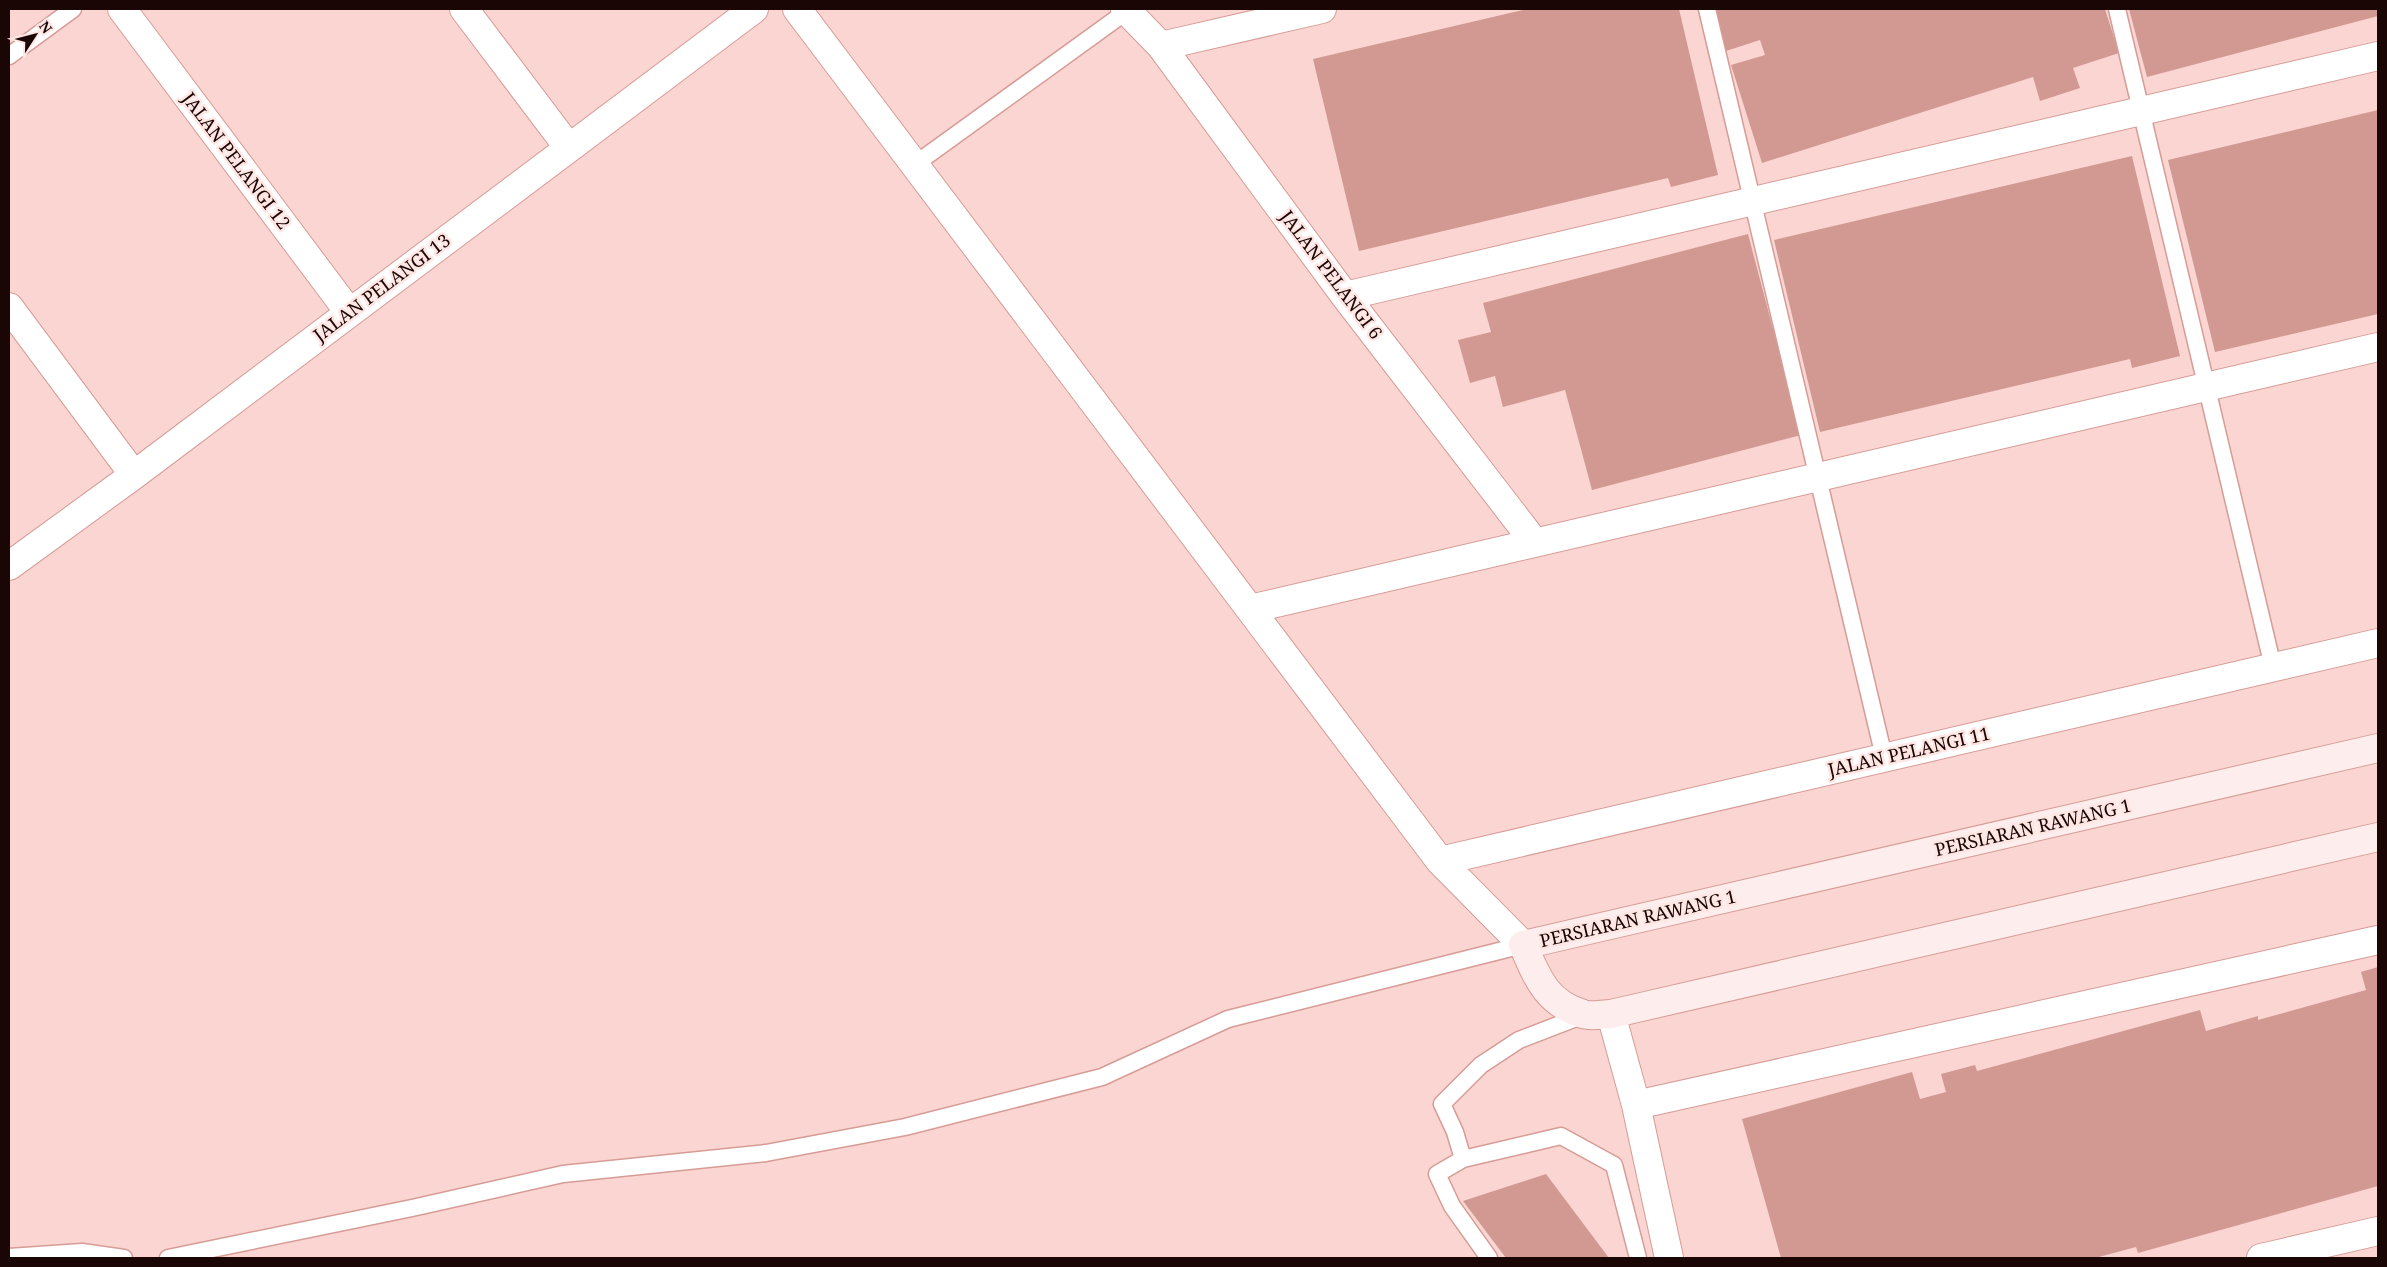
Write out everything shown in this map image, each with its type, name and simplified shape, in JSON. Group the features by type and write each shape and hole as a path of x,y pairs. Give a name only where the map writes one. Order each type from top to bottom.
{"street":[{"name":"JALAN PELANGI 12","path":"122,9 349,312"},
{"path":"464,9 569,148"},
{"name":"JALAN PELANGI 13","path":"9,566 134,475 754,9"},
{"path":"797,9 1440,860 1523,945"},
{"path":"1161,46 1322,9"},
{"name":"JALAN PELANGI 6","path":"1126,10 1161,46 1345,296 1535,543"},
{"path":"1345,296 2378,56"},
{"path":"9,307 134,475"},
{"path":"1250,609 2378,347"},
{"name":"JALAN PELANGI 11","path":"1440,860 2378,643"},
{"name":"PERSIARAN RAWANG 1","path":"1597,1014 1557,1001 1539,982 1523,945 2378,748"},
{"path":"1669,1258 1636,1105 1597,1014 2378,837"},
{"path":"1636,1105 2378,940"},
{"path":"2261,1258 2378,1231"}],"lane":[{"path":"9,56 73,9"},
{"path":"1706,9 1884,757"},
{"path":"2117,9 2273,667"},
{"path":"914,166 1126,10"},
{"path":"168,1258 412,1208 563,1174 766,1153 905,1127 1102,1077 1228,1019 1523,945"},
{"path":"1463,1159 1455,1132 1442,1104 1481,1065 1519,1040 1597,1014"},
{"path":"1489,1258 1452,1206 1437,1174 1463,1159 1561,1136 1614,1165 1638,1258"},
{"path":"9,1257 82,1252 124,1258"}],"building":[{"path":"1527,9 1679,9 1718,175 1671,187 1668,178 1359,251 1313,59"},
{"path":"1713,9 2105,9 2119,53 2073,68 2080,88 2040,101 2033,77 1762,163 1731,65 1765,55 1760,40 1726,51"},
{"path":"2129,9 2378,9 2378,16 2147,77"},
{"path":"2378,110 2378,314 2215,352 2168,160"},
{"path":"2132,156 2180,356 2132,368 2130,359 1820,432 1774,240"},
{"path":"1748,234 1801,435 1592,490 1565,390 1503,407 1495,376 1470,383 1458,340 1491,332 1483,303"},
{"path":"2378,967 2378,1186 2138,1253 2136,1247 2095,1258 1781,1258 1742,1119 1912,1072 1920,1099 1946,1092 1941,1074 1975,1065 1977,1071 2200,1010 2206,1031 2258,1016 2258,1020 2366,990 2361,972"},
{"path":"1546,1174 1609,1258 1506,1258 1463,1201"}]}
